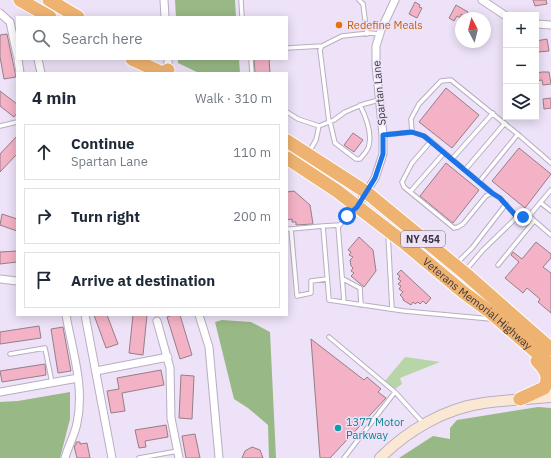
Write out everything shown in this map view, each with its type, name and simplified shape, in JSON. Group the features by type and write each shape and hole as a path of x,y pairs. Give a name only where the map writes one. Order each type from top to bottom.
{"highway":[{"path":"20,0 45,16"},
{"path":"49,0 76,16"},
{"path":"125,60 143,72"},
{"path":"134,60 160,72"},
{"path":"152,60 170,67"},
{"name":"Veterans Memorial Highway","path":"288,142 366,192 459,269 551,349"},
{"name":"Veterans Memorial Highway","path":"288,159 332,188 388,230 551,365"},
{"path":"503,324 526,351 549,374 548,381 544,388 520,400"}],"main road":[{"path":"380,458 391,446 424,424 453,411 475,405 551,397"}],"street":[{"path":"164,0 165,16"},
{"name":"Spartan Lane","path":"357,207 375,178 383,154 383,135 376,46 379,34 395,0"},
{"path":"482,0 503,14"},
{"path":"0,13 10,22 16,50"},
{"path":"539,24 551,25"},
{"path":"18,60 20,72"},
{"path":"38,60 41,72"},
{"path":"0,279 16,281"},
{"path":"65,458 77,423 79,401 78,378 66,316"},
{"path":"85,316 112,458"},
{"path":"199,316 209,347 219,458"},
{"path":"157,321 170,368 171,418 178,455"},
{"path":"96,371 168,357"},
{"path":"0,392 78,378"}],"lane":[{"path":"241,0 242,16"},
{"path":"359,0 363,4 367,34"},
{"path":"288,48 322,46 342,36 379,34"},
{"path":"322,46 320,50 329,122 335,143 356,159 360,159 367,150 369,144 368,123 360,106"},
{"path":"250,60 252,72"},
{"path":"412,132 411,119 419,104 441,81 451,80 493,113 551,163"},
{"path":"288,113 298,119 319,126 370,101 380,100"},
{"path":"452,159 493,113"},
{"path":"0,126 16,122"},
{"path":"465,170 505,123"},
{"path":"308,154 316,140 319,126"},
{"path":"383,135 412,132 424,136 500,198 517,217"},
{"path":"479,182 518,134"},
{"path":"431,141 412,163 402,182 404,187 454,228 463,224 486,196 492,193"},
{"path":"410,192 444,153"},
{"path":"459,269 483,250 517,217 530,216 551,190"},
{"path":"541,203 551,211"},
{"path":"459,269 472,248 506,204"},
{"path":"327,279 311,281 311,293 297,296 289,229 340,225 357,207"},
{"path":"530,216 551,235"},
{"path":"498,265 534,220"},
{"path":"338,225 344,302"},
{"path":"323,226 329,300 503,324"},
{"path":"388,230 392,309"},
{"path":"343,279 360,288 361,304"},
{"path":"329,338 395,392 424,424"},
{"path":"10,354 45,348 52,383"},
{"path":"344,458 395,392"},
{"path":"139,458 178,455"}],"green space":[{"path":"175,0 235,0 236,16 176,16"},
{"path":"178,60 239,60 240,72 197,72 178,63"},
{"path":"222,320 251,322 270,332 276,458 269,458 268,425 248,408 234,399 215,322"},
{"path":"405,357 440,362 400,378 402,384 395,389 385,381"},
{"path":"70,392 70,419 60,458 0,458 0,402 18,401"},
{"path":"538,407 551,408 551,458 399,458 433,436 450,439 450,428 457,420"}],"building":[{"path":"533,0 546,0 547,4 535,6"},
{"path":"415,2 422,8 417,18 409,14"},
{"path":"456,5 468,12 455,12 454,21 449,18"},
{"path":"7,34 16,77 4,79 0,57 0,35"},
{"path":"547,39 549,51 539,52 539,40"},
{"path":"254,60 269,60 270,72 255,72"},
{"path":"539,72 549,72 551,84 543,85 542,80 539,80"},
{"path":"446,88 479,115 452,148 419,122"},
{"path":"0,91 16,103 16,114 14,117 0,106"},
{"path":"551,98 551,108 544,109 543,99"},
{"path":"353,133 363,140 354,152 344,145"},
{"path":"16,137 16,155 0,172 0,154"},
{"path":"519,148 551,174 525,208 492,181"},
{"path":"446,163 479,190 453,223 420,196"},
{"path":"294,191 310,205 313,224 296,225 296,222 292,222 292,219 288,220 288,192"},
{"path":"2,214 16,219 16,231 0,225"},
{"path":"359,237 373,250 376,271 364,287 351,276 354,273 351,271 353,268 350,260 353,257 349,255 351,252 348,250"},
{"path":"536,242 551,254 551,258 543,267 551,273 551,313 538,302 540,299 527,288 523,293 505,278 519,262 511,255 513,252 522,259"},
{"path":"16,251 16,262 0,264 0,252"},
{"path":"401,270 431,298 426,304 423,301 420,304 418,302 415,304 413,302 411,305 403,300 400,295 403,292 399,289 401,286 398,284 401,281 398,279 400,276 397,274"},
{"path":"94,316 107,316 118,344 106,348"},
{"path":"133,316 147,316 143,355 129,353"},
{"path":"180,316 192,355 180,359 167,317"},
{"path":"39,326 41,338 0,344 0,332"},
{"path":"63,327 71,371 58,373 51,329"},
{"name":"1377 Motor Parkway","path":"311,339 364,380 367,377 381,389 378,392 386,398 330,458 320,458"},
{"path":"45,364 46,375 2,382 0,371"},
{"path":"161,370 164,385 122,393 125,411 111,413 107,391 119,389 117,378"},
{"path":"181,375 194,376 192,419 179,418"},
{"path":"166,425 168,437 145,441 146,447 139,448 135,430"},
{"path":"195,434 200,458 186,458 182,436"},
{"path":"76,442 80,442 80,444 87,443 90,458 77,458 74,446 76,445"},
{"path":"252,447 260,450 263,458 242,458 245,451"}],"place":[{"name":"Redefine Meals","path":"339,25"},
{"name":"1377 Motor Parkway","path":"338,428"}],"route":[{"path":"347,216 357,207 375,178 383,154 383,135 412,132 424,136 431,141 492,193 500,198 517,217 523,217"}]}
